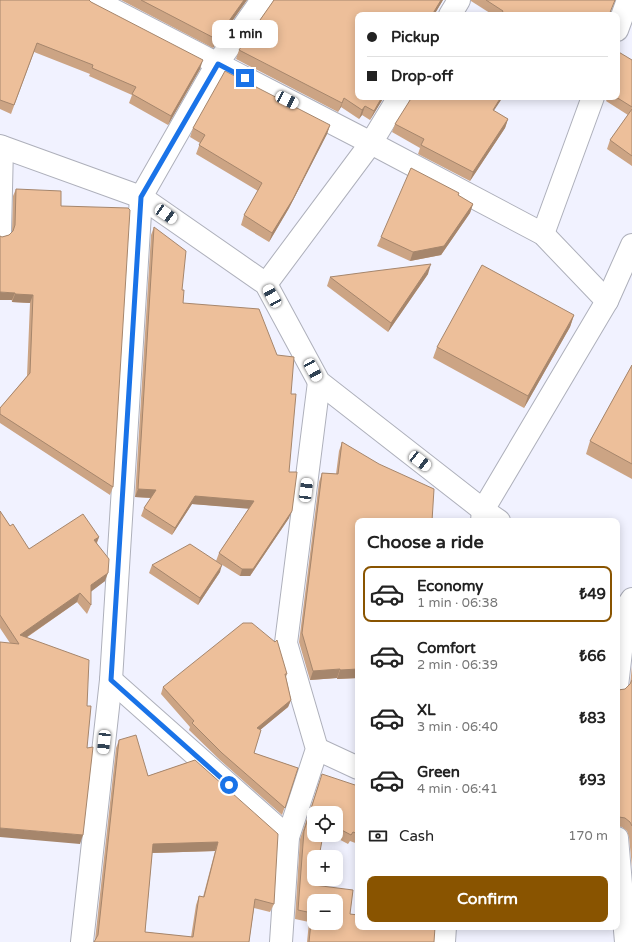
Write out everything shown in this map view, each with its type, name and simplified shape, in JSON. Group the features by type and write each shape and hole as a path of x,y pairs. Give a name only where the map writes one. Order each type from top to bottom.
{"street":[{"path":"94,0 371,142 543,234 607,301"},
{"path":"82,942 111,680 141,197 218,64 262,0"},
{"path":"452,12 459,0"},
{"path":"620,22 628,0"},
{"path":"266,284 371,142 397,100"},
{"path":"543,234 592,100"},
{"path":"0,232 1,147 141,197 266,284 320,382 488,517 607,301 632,245"},
{"path":"281,942 288,837 317,750 286,643 320,382"},
{"path":"620,661 627,604"},
{"path":"111,680 288,837"},
{"path":"317,750 355,767"},
{"path":"620,873 626,942"},
{"path":"444,942 445,930"}],"building":[{"path":"0,0 89,0 203,60 171,116 132,94 136,87 92,68 93,65 37,43 14,105 0,100"},
{"path":"141,0 244,0 216,39"},
{"path":"274,0 441,0 434,12 355,12 355,100 380,100 374,111 365,106 362,110 344,98 342,103 239,50"},
{"path":"486,0 615,0 610,12 503,11"},
{"path":"620,53 632,60 632,107 620,100"},
{"path":"225,71 330,125 293,199 272,233 244,215 262,183 199,145 205,135 193,128"},
{"path":"410,100 499,100 493,110 508,119 473,172 421,145 424,139 395,124"},
{"path":"632,109 632,156 610,140"},
{"path":"411,168 459,193 458,195 473,204 444,246 413,252 381,237"},
{"path":"16,189 61,191 61,206 128,208 130,210 113,487 0,414 0,408 30,373 33,295 0,292 0,236 2,237 9,235 13,231 15,225"},
{"path":"154,227 186,251 182,290 184,290 183,303 259,309 277,355 294,357 291,394 296,394 289,472 297,472 292,511 253,569 242,569 219,553 254,501 195,496 175,528 144,508 156,490 138,489"},
{"path":"431,264 391,323 330,277 375,271"},
{"path":"482,265 574,315 528,396 437,347"},
{"path":"632,365 632,464 590,441"},
{"path":"342,442 379,464 434,489 432,518 355,518 355,669 313,671 302,633 322,473 338,474"},
{"path":"0,511 10,526 13,524 29,549 83,514 99,537 94,540 109,559 108,573 91,585 91,605 80,593 20,635 89,660 87,706 91,706 87,748 93,747 83,835 0,828 0,642 19,644 0,615"},
{"path":"190,544 222,565 200,598 152,565"},
{"path":"243,623 252,623 275,642 277,640 287,674 285,674 291,700 257,728 261,730 254,753 298,768 285,808 222,753 192,723 194,721 163,687"},
{"path":"632,680 632,826 625,818 620,817 620,690 625,689"},
{"path":"136,735 148,776 195,760 278,834 274,904 255,899 249,942 94,942 98,935 119,740","holes":["218,842 204,897 199,896 193,937 145,932 153,844"]},
{"path":"322,774 355,785 355,833 353,832 351,835 343,831 343,806 312,806"},
{"path":"307,822 307,842 322,842 320,850 307,850 307,886 322,886 353,890 350,914 355,915 355,930 435,930 434,942 309,942 310,930 343,930 343,894 307,894 307,912 298,910 304,831"}],"route":[{"path":"229,785 111,680 141,197 218,64 245,78"}]}
